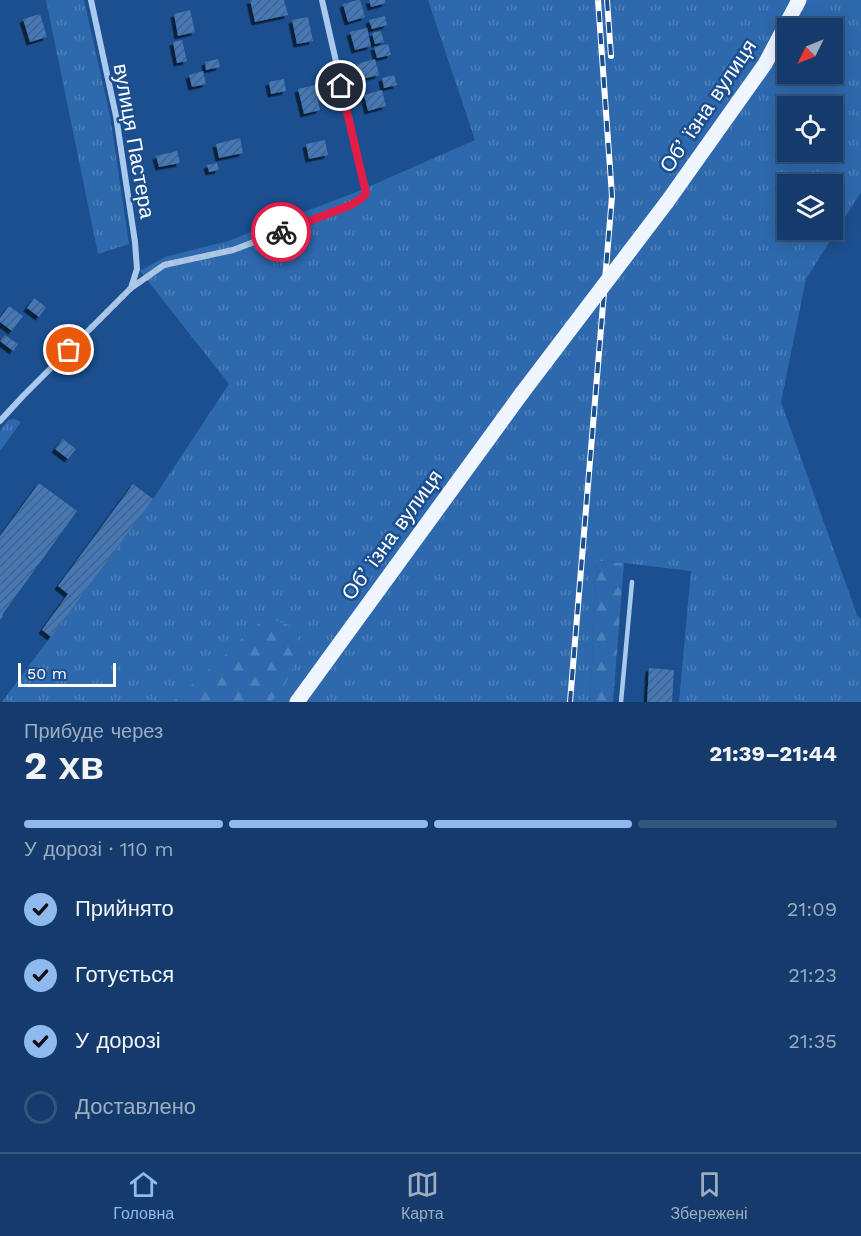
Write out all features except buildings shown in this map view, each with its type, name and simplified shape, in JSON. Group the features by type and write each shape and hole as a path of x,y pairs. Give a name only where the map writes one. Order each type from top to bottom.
{"main road":[{"name":"Обʼїзна вулиця","path":"297,702 522,393 667,202 765,64 799,0"}],"street":[{"name":"вулиця Пастера","path":"91,0 116,116 135,242 137,268 131,288"},
{"path":"0,421 131,288 164,265 233,250 351,205 366,193 322,0"}],"lane":[{"path":"621,702 632,582"}],"green space":[{"path":"46,0 84,0 110,116 129,244 98,254"},
{"path":"428,0 861,0 861,192 843,220 843,174 777,174 777,240 831,240 806,279 781,402 857,615 861,619 861,702 679,702 691,571 597,561 590,702 2,702 153,499 229,384 140,271 165,257 228,241 359,191 475,140"},
{"path":"15,419 21,422 0,451 0,431 8,420"},
{"path":"597,561 624,563 613,702 590,702"},
{"path":"265,617 298,628 298,657 284,686 271,702 172,702 226,654"}],"railway":[{"path":"570,702 612,196 598,0"},
{"path":"607,0 611,56"}],"way so far":[{"path":"69,350 131,288 164,265 233,250 281,232"}],"route":[{"path":"281,232 356,203 366,193 341,86"}]}
